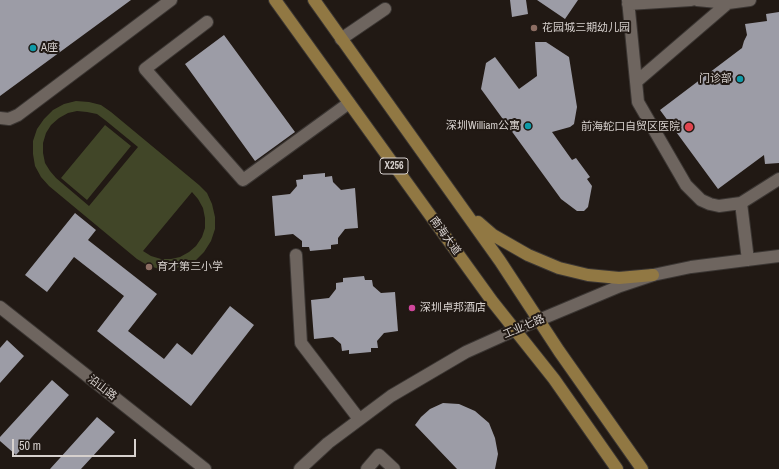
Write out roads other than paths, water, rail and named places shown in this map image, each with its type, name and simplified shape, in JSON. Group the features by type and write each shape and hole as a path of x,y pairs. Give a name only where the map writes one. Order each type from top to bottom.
{"main road":[{"name":"南海大道","path":"275,0 492,301 554,379 617,469"},
{"name":"X256","path":"314,0 462,207 540,320 559,351 642,469"},
{"path":"462,207 493,235 528,255 559,268 588,275 619,278 653,275"}],"street":[{"path":"0,118 9,119 18,115 171,0"},
{"path":"691,0 628,2 638,102 686,185 701,200 719,206 741,204 779,179"},
{"path":"697,0 728,3 750,0"},
{"path":"636,82 728,3"},
{"path":"341,39 385,9"},
{"path":"207,22 145,69 243,180 349,103"},
{"path":"741,204 748,260"},
{"path":"296,255 301,343 359,419"},
{"name":"工业七路","path":"300,469 328,443 391,396 466,352 515,330 620,286 653,275 691,268 779,256"},
{"name":"沿山路","path":"0,307 205,469"},
{"path":"367,469 379,455 394,469"}],"place":[{"name":"花园城三期幼儿园","path":"534,28"},
{"name":"A座","path":"33,48"},
{"name":"门诊部","path":"740,79"},
{"name":"深圳William公寓","path":"528,126"},
{"name":"前海蛇口自贸区医院","path":"689,127"},
{"name":"育才第三小学","path":"149,267"},
{"name":"深圳卓邦酒店","path":"412,308"}]}
